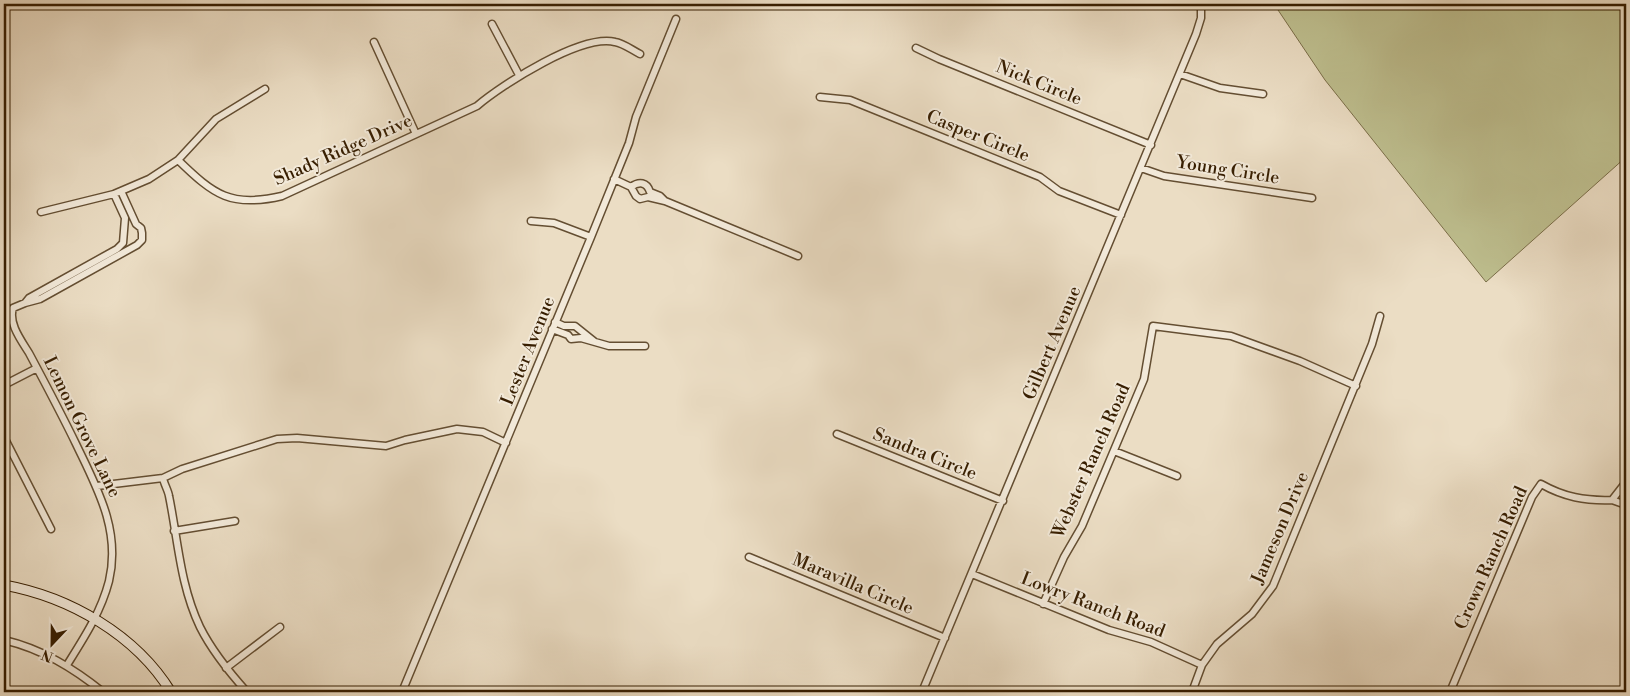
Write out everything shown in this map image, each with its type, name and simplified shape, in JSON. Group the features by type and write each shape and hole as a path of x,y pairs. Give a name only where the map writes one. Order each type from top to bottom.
{"main road":[{"path":"4,585 51,598 94,619 140,652 163,679 171,692"}],"street":[{"name":"Gilbert Avenue","path":"922,692 1180,74 1201,18 1201,4"},
{"name":"Lester Avenue","path":"402,692 591,237 629,143 636,117 676,19"},
{"path":"492,24 519,75"},
{"path":"374,42 416,134"},
{"name":"Shady Ridge Drive","path":"178,160 204,185 215,192 247,200 265,200 282,196 477,106 493,92 519,75 579,46 596,42 616,42 640,54"},
{"name":"Nick Circle","path":"916,48 1151,145"},
{"path":"1180,74 1220,88 1263,94"},
{"path":"41,212 114,194 149,179 178,160 216,119 265,89"},
{"name":"Casper Circle","path":"820,97 850,100 1040,177 1059,191 1122,215"},
{"name":"Young Circle","path":"1141,168 1164,176 1312,198"},
{"path":"614,180 631,187 640,199 648,197 665,201 798,256"},
{"path":"631,187 639,183 645,184 649,187 650,192 660,196 665,201"},
{"path":"25,302 40,299 137,245 142,240 141,228 136,224 121,191"},
{"path":"25,302 117,249 123,243 125,218 114,194"},
{"path":"531,221 554,223 591,237"},
{"name":"Lemon Grove Lane","path":"25,302 13,308 11,315 15,328 55,401 97,486 109,520 112,558 109,580 94,619 67,666"},
{"name":"Jameson Drive","path":"1192,692 1202,665 1217,644 1252,614 1273,586 1356,386 1372,344 1380,316"},
{"path":"554,325 571,338 577,340 581,338 609,346 645,346"},
{"path":"554,325 575,326 595,342"},
{"name":"Webster Ranch Road","path":"1043,604 1064,557 1082,526 1144,379 1153,326 1231,336 1300,361 1356,386"},
{"path":"4,385 37,368"},
{"path":"97,486 163,478 182,469 277,440 297,438 386,446 429,434 457,429 483,432 506,443"},
{"name":"Sandra Circle","path":"837,434 1003,501"},
{"path":"4,437 51,529"},
{"path":"1114,452 1177,476"},
{"path":"163,478 169,494 174,531 187,592 200,627 226,668 246,692"},
{"path":"1626,482 1612,500 1626,505"},
{"name":"Crown Ranch Road","path":"1450,692 1532,497 1541,484 1569,496 1590,501 1612,500"},
{"path":"174,531 235,521"},
{"name":"Maravilla Circle","path":"749,557 946,638"},
{"name":"Lowry Ranch Road","path":"972,574 1109,630 1151,642 1202,665"},
{"path":"226,668 280,627"},
{"path":"4,640 31,648 67,666 103,692"}],"green space":[{"path":"1274,4 1626,4 1626,157 1486,282 1325,80"}]}
